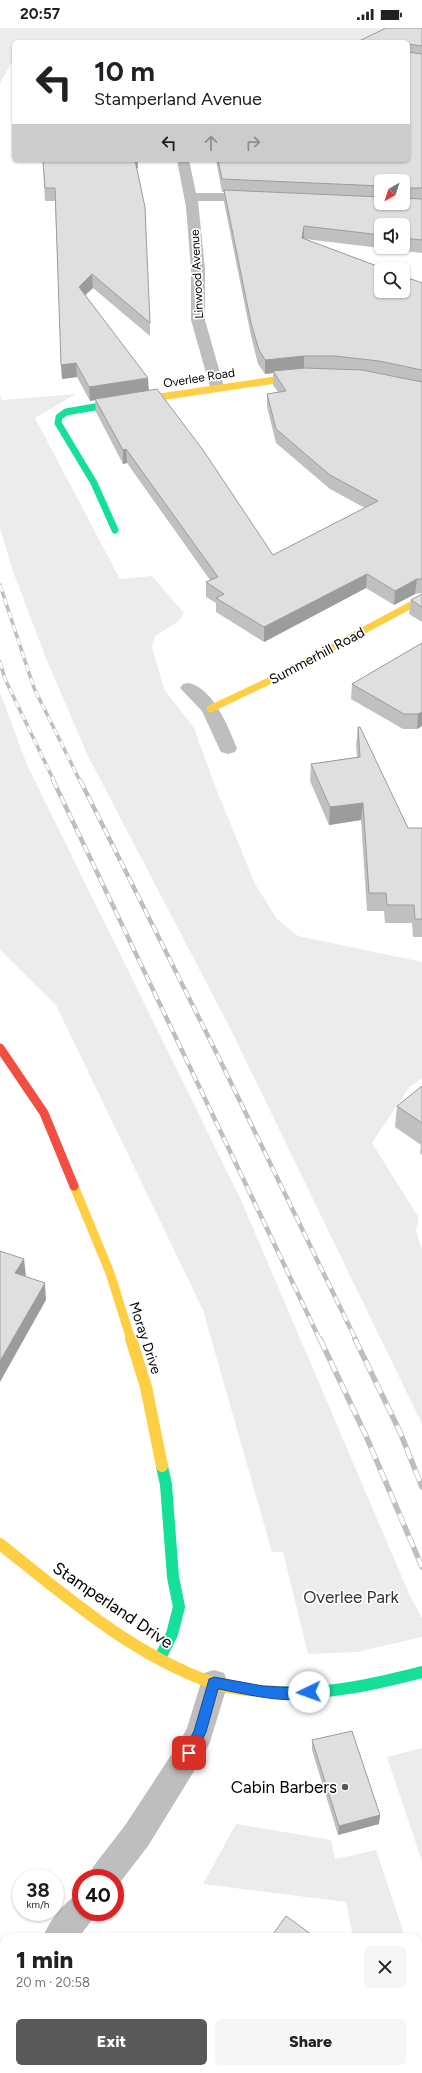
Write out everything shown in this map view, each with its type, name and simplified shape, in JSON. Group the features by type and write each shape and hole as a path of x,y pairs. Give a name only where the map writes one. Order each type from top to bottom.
{"street":[{"name":"Linwood Avenue","path":"183,162 193,207 198,269 198,320 216,387"},
{"path":"190,197 267,198"},
{"name":"Overlee Road","path":"115,530 94,482 58,423 59,417 66,412 78,409 216,387 310,376"},
{"name":"Summerhill Road","path":"210,709 272,679 422,599"},
{"path":"189,688 210,709 228,748"},
{"name":"Moray Drive","path":"0,1048 44,1113 53,1133 110,1273 146,1387 166,1485 173,1577 179,1607 172,1634 160,1658"},
{"name":"Stamperland Drive","path":"0,1544 81,1608 160,1658 214,1683 263,1691 296,1694 366,1686 422,1672"},
{"path":"111,1869 137,1835 189,1753 200,1732 214,1683"},
{"path":"62,1933 72,1920"}],"green space":[{"path":"0,28 406,28 404,40 12,40 12,62 0,84"},
{"path":"0,394 2,400 76,394 35,418 120,579 152,576 184,613 179,621 155,636 152,647 164,689 194,728 215,786 255,884 277,919 298,936 422,962 422,1079 410,1086 372,1143 419,1218 416,1231 422,1249 422,1424 230,1028 88,756 45,656 13,571 0,528"},
{"name":"Overlee Park","path":"0,692 27,765 241,1200 410,1596 422,1618 422,1637 357,1652 308,1654 283,1552 272,1552 203,1310 56,1005 0,950"},
{"path":"422,1748 422,1861 387,1757"},
{"path":"236,1824 331,1840 335,1859 376,1850 404,1933 352,1933 346,1902 203,1884"}],"building":[{"path":"386,28 422,28 422,46 410,44 410,40 361,40"},
{"path":"410,52 422,54 422,188 410,188 410,174 374,174 374,186 222,179 218,162 410,162"},
{"path":"43,162 135,162 145,207 150,323 92,274 79,287 148,378 89,387 76,363 61,365 55,188 45,188"},
{"path":"224,190 374,197 374,210 410,210 410,198 422,199 422,240 410,239 410,218 374,218 374,234 304,226 302,238 374,265 374,298 410,298 410,279 422,283 422,370 379,361 335,356 304,356 265,360 259,350 251,323"},
{"path":"305,368 362,370 422,382 422,579 417,579 395,591 367,574 264,627 216,598 224,594 206,582 218,577 126,449 123,450 95,399 157,389 203,450 273,555 378,501 330,475 276,429 267,394 286,391 273,371"},
{"path":"422,594 422,607 411,600"},
{"path":"422,643 422,712 418,714 404,714 352,684"},
{"path":"358,727 360,727 408,828 422,828 422,919 415,919 414,905 387,905 386,893 369,893 363,803 330,807 311,764 360,757"},
{"path":"422,1086 422,1123 397,1106"},
{"path":"0,1251 24,1259 15,1273 45,1283 0,1361"},
{"name":"Cabin Barbers","path":"352,1731 380,1815 339,1826 312,1740"},
{"path":"286,1916 309,1933 274,1933"}],"railway":[{"path":"0,585 34,688 80,781"},
{"path":"0,662 5,679 54,781"},
{"path":"53,780 320,1340"},
{"path":"80,780 217,1054 356,1340"},
{"path":"320,1339 366,1436 422,1567"},
{"path":"355,1339 400,1432 422,1487"}],"traffic: fast":[{"path":"106,405 66,412 59,417 58,423 94,483 115,530"},
{"path":"160,1658 172,1634 179,1607 173,1577 166,1485 162,1466"},
{"path":"279,1692 315,1693 333,1691 369,1685 422,1672"}],"traffic: slow":[{"path":"106,405 302,376"},
{"path":"210,709 273,679 422,599"},
{"path":"74,1186 110,1273 146,1387 162,1466"},
{"path":"0,1544 101,1622 128,1640 184,1671 220,1685 279,1692"}],"traffic: jam":[{"path":"0,1048 44,1113 74,1186"}],"place":[{"name":"Cabin Barbers","path":"345,1787"}],"route":[{"path":"189,1753 200,1732 214,1683 263,1691 296,1694 309,1692"}]}
